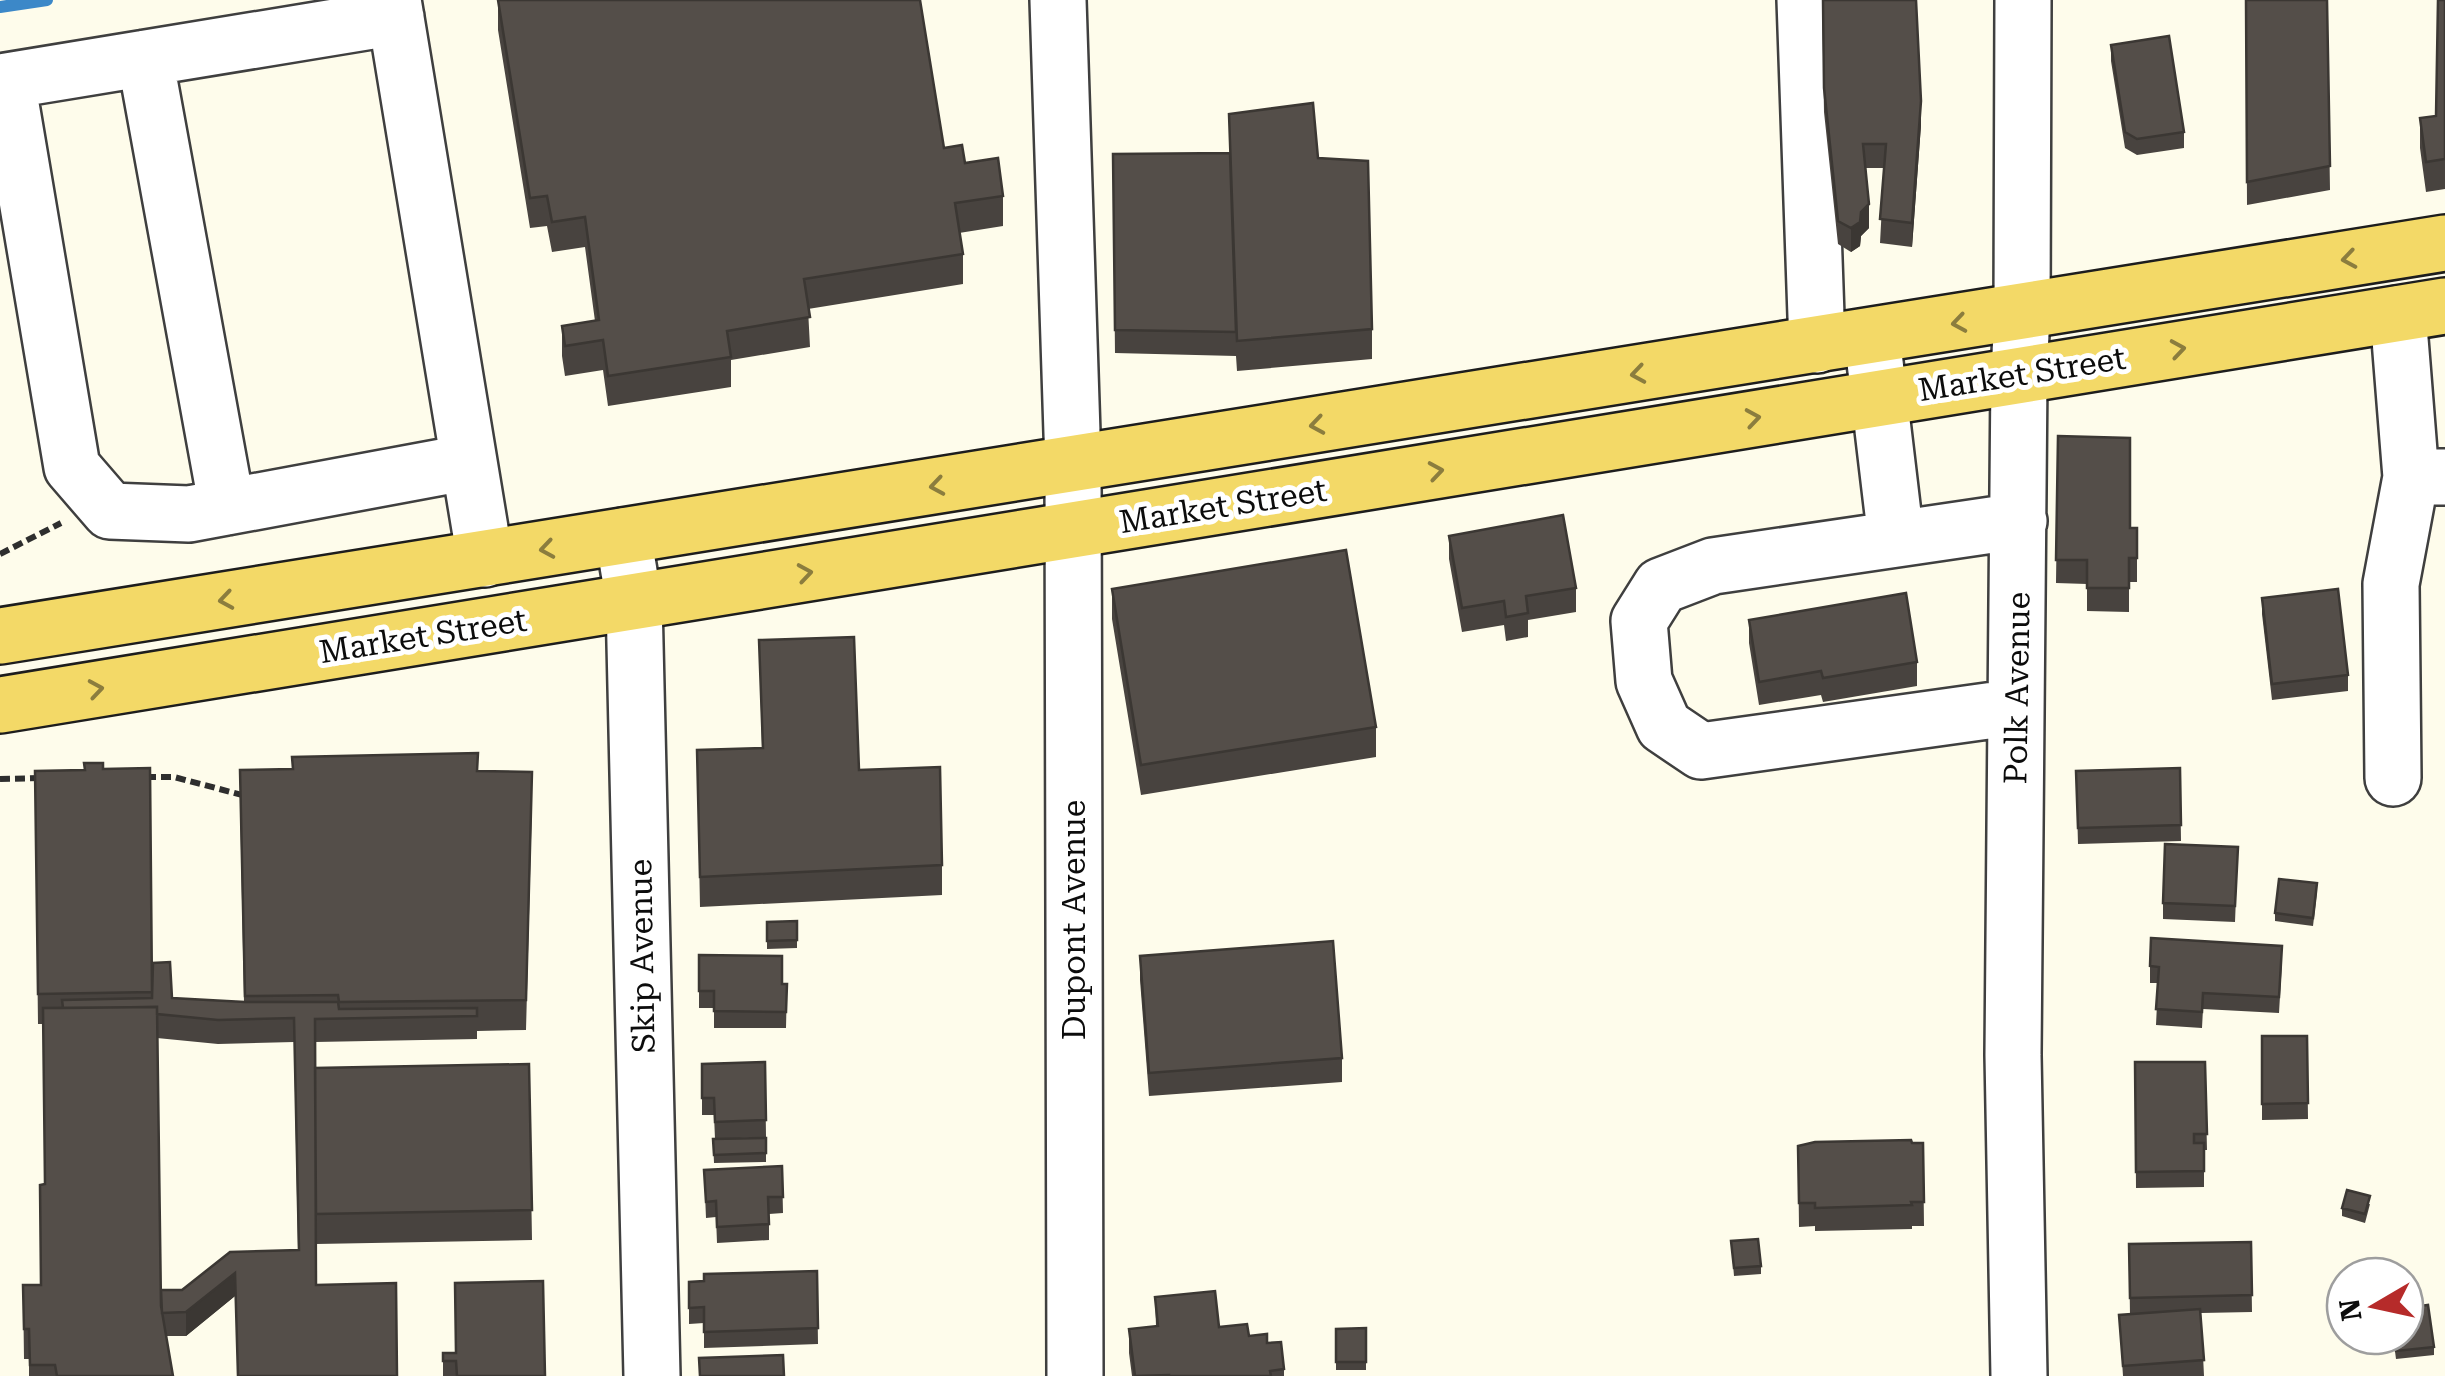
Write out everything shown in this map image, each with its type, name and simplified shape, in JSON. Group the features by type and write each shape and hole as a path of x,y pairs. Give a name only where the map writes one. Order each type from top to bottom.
{"main road":[{"name":"Market Street","path":"0,636 2445,243"},
{"name":"Market Street","path":"0,705 2421,310"}],"street":[{"name":"Dupont Avenue","path":"1058,0 1074,530 1074,1376"},
{"path":"1804,0 1817,345"},
{"name":"Polk Avenue","path":"2019,1376 2013,1055 2022,0"},
{"path":"470,462 189,514 110,510 72,467 3,82 395,8 470,462 486,559"},
{"path":"146,58 227,506"},
{"path":"2392,778 2391,584 2428,477 2421,310"},
{"path":"1872,337 1896,539"},
{"path":"2016,707 1701,751 1664,726 1644,681 1640,622 1661,586 1712,566 2019,521"},
{"name":"Skip Avenue","path":"624,536 634,602 652,1376"}],"path":[{"path":"0,554 66,520"},
{"path":"136,778 174,777 248,796"},
{"path":"0,779 58,778"}],"building":[{"path":"498,0 920,0 944,148 962,145 965,163 998,158 1003,196 955,203 963,254 804,279 810,317 727,331 731,357 608,376 603,340 565,346 562,326 599,320 585,217 552,222 547,196 530,198"},
{"path":"1823,0 1916,0 1921,101 1912,223 1880,219 1886,144 1863,144 1869,204 1861,212 1860,222 1851,228 1838,221 1824,88"},
{"path":"2246,0 2327,0 2330,166 2247,182"},
{"path":"2438,0 2445,0 2445,159 2426,162 2420,118 2436,116"},
{"path":"2169,36 2184,132 2137,139 2125,132 2111,45"},
{"path":"1313,103 1318,158 1368,161 1372,329 1237,341 1229,114"},
{"path":"1230,153 1236,332 1115,330 1113,154"},
{"path":"2058,436 2130,438 2130,528 2137,528 2137,558 2129,558 2129,588 2087,588 2087,560 2056,560"},
{"path":"1563,515 1576,588 1526,596 1528,613 1506,617 1504,601 1462,608 1449,536"},
{"path":"1346,550 1376,727 1141,765 1112,589"},
{"path":"2338,589 2348,675 2272,684 2262,598"},
{"path":"1906,593 1917,662 1823,678 1821,671 1759,682 1749,620"},
{"path":"854,637 859,770 940,767 942,865 700,877 697,750 763,748 759,640"},
{"path":"478,753 477,771 532,772 526,1000 339,1002 338,995 245,996 240,770 293,769 292,757"},
{"path":"84,763 103,763 103,769 150,768 152,992 38,994 35,771 85,770"},
{"path":"2180,768 2181,825 2078,828 2076,771"},
{"path":"2165,844 2238,847 2235,906 2163,903"},
{"path":"2279,879 2317,883 2313,918 2275,913"},
{"path":"797,921 797,940 767,941 767,922"},
{"path":"2151,938 2282,946 2279,997 2203,993 2202,1012 2156,1009 2159,967 2150,966"},
{"path":"1333,941 1342,1058 1149,1073 1140,956"},
{"path":"699,955 782,956 786,1012 714,1011 714,991 699,991"},
{"path":"170,962 172,998 338,1002 339,1009 477,1008 477,1016 315,1019 316,1285 396,1283 397,1376 238,1376 235,1273 186,1312 162,1313 161,1290 182,1290 230,1252 299,1250 294,1018 218,1020 157,1014 157,1007 63,1008 62,1000 152,998 153,963"},
{"path":"157,1007 161,1306 173,1376 57,1376 55,1365 30,1365 29,1329 24,1329 23,1285 41,1285 40,1185 45,1184 43,1008"},
{"path":"2262,1036 2307,1036 2308,1103 2262,1104"},
{"path":"765,1062 766,1120 715,1122 714,1098 702,1098 702,1064"},
{"path":"2135,1062 2205,1062 2207,1134 2194,1134 2194,1143 2204,1143 2204,1171 2136,1172"},
{"path":"529,1064 532,1210 316,1214 315,1068"},
{"path":"766,1138 766,1153 714,1155 713,1139"},
{"path":"1815,1142 1923,1143 1924,1202 1815,1208 1815,1203 1799,1203 1798,1146"},
{"path":"782,1166 783,1197 768,1197 769,1224 717,1227 716,1201 706,1202 704,1170"},
{"path":"2347,1190 2370,1196 2365,1214 2342,1208"},
{"path":"1758,1239 1761,1266 1734,1268 1731,1241"},
{"path":"2251,1242 2252,1295 2130,1298 2129,1244"},
{"path":"817,1271 818,1328 704,1332 704,1307 689,1308 689,1282 704,1281 704,1274"},
{"path":"543,1281 545,1376 457,1376 456,1361 443,1361 443,1353 456,1353 455,1283"},
{"path":"1215,1291 1219,1327 1247,1324 1249,1336 1267,1334 1267,1343 1281,1342 1284,1369 1270,1371 1271,1376 1135,1376 1129,1329 1158,1326 1155,1297"},
{"path":"2428,1305 2434,1347 2425,1348"},
{"path":"2200,1309 2204,1360 2123,1366 2119,1315"},
{"path":"1366,1328 1366,1362 1336,1362 1336,1329"},
{"path":"783,1355 784,1376 700,1376 699,1358"}],"waterway":[{"path":"0,7 47,0"}]}
